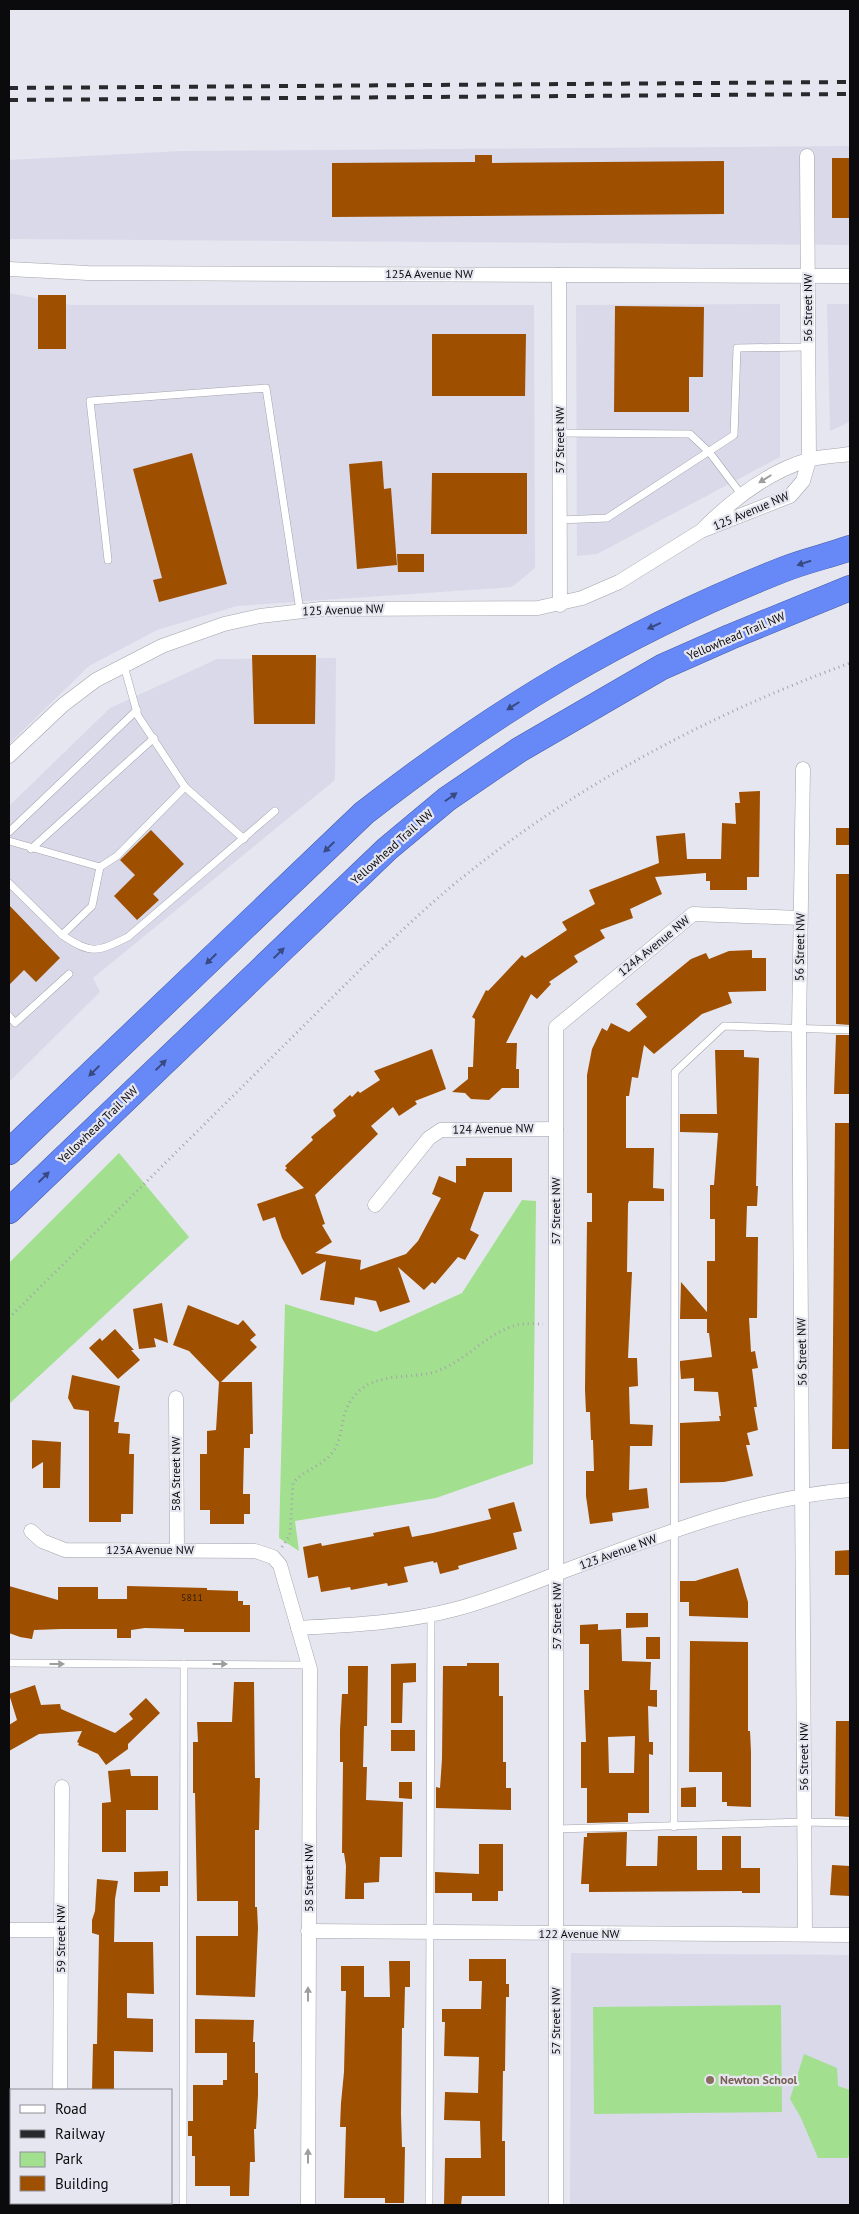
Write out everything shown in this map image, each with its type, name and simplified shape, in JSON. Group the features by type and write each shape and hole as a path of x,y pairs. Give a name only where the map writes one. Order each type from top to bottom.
{"highway":[{"path":"9,1152 364,813 427,764 516,703 576,667 646,629 783,570 850,548"},
{"name":"Yellowhead Trail NW","path":"9,1211 387,849 447,799 519,750 662,667 850,588"}],"street":[{"name":"56 Street NW","path":"807,156 809,460"},
{"name":"125A Avenue NW","path":"9,269 98,273 850,276"},
{"name":"57 Street NW","path":"559,275 560,605"},
{"name":"125 Avenue NW","path":"701,531 731,500 777,472 809,460 850,454"},
{"name":"125 Avenue NW","path":"9,756 63,705 96,680 162,646 224,624 260,616 300,611 321,609 530,608 560,605 619,582 701,531 790,496 802,481 809,460"},
{"name":"56 Street NW","path":"803,769 799,1029 804,1496 805,1934"},
{"name":"124A Avenue NW","path":"556,1027 693,914 800,918"},
{"name":"57 Street NW","path":"556,1027 556,2205"},
{"name":"124 Avenue NW","path":"375,1205 429,1138 442,1130 556,1129"},
{"name":"58A Street NW","path":"176,1398 177,1550"},
{"name":"123 Avenue NW","path":"298,1628 381,1623 431,1615 484,1600 675,1532 753,1507 804,1496 850,1490"},
{"name":"123A Avenue NW","path":"31,1531 42,1541 65,1550 255,1551 273,1557"},
{"name":"58 Street NW","path":"273,1557 283,1574 309,1665 308,2205"},
{"name":"59 Street NW","path":"60,2089 62,1787"},
{"path":"9,1930 61,1930"},
{"name":"122 Avenue NW","path":"308,1931 850,1935"}],"lane":[{"path":"560,520 607,518 710,453 734,435 737,348 808,347"},
{"path":"108,560 90,401 266,388 300,611"},
{"path":"560,433 690,434 710,453 740,494"},
{"path":"124,665 137,710 185,787 244,839"},
{"path":"9,832 137,710"},
{"path":"32,849 154,738"},
{"path":"62,935 92,906 100,867 117,856 185,787"},
{"path":"9,883 62,935 83,948 102,950 128,937 244,839 274,811"},
{"path":"9,841 100,867"},
{"path":"9,1016 15,1023 70,974"},
{"path":"674,1827 675,1072 724,1026 850,1030"},
{"path":"429,2205 431,1615"},
{"path":"9,1663 309,1665"},
{"path":"183,2205 184,1664"},
{"path":"556,1829 804,1822 850,1824"}],"path":[{"path":"9,1318 361,969 412,921 468,874 519,835 639,758 706,723 796,683 850,664"},
{"path":"273,1557 290,1535 293,1483 306,1470 332,1454 336,1447 343,1415 349,1401 359,1390 382,1380 438,1370 516,1325 556,1324"}],"shaded area":[{"path":"850,146 850,245 9,239 9,160 182,151"},
{"path":"9,293 71,305 534,305 535,568 512,587 237,606 157,630 89,666 9,744"},
{"path":"780,304 780,457 597,554 577,556 576,305"},
{"path":"827,304 850,304 850,422 830,431"},
{"path":"336,658 335,780 93,978 100,992 9,1082 9,806 110,708 217,659"},
{"name":"Newton School","path":"571,1953 850,1955 850,2205 570,2205"}],"green space":[{"path":"119,1153 189,1237 9,1404 9,1263"},
{"path":"522,1200 536,1201 533,1464 436,1498 295,1521 299,1551 279,1538 285,1304 376,1332 462,1293"},
{"path":"781,2005 782,2112 594,2114 593,2007"},
{"path":"804,2054 837,2068 838,2086 850,2090 850,2155 847,2158 818,2158 801,2118 790,2099"}],"building":[{"path":"475,155 492,155 492,163 724,161 724,214 332,217 332,163 475,162"},
{"path":"832,158 850,158 850,218 832,218"},
{"path":"38,295 66,295 66,349 38,349"},
{"path":"615,306 704,307 703,377 689,377 689,412 614,412"},
{"path":"432,334 526,334 525,396 432,396"},
{"path":"192,453 227,584 159,602 153,580 162,578 133,469"},
{"path":"382,461 384,489 391,488 397,565 357,569 349,464"},
{"path":"432,473 527,473 527,534 431,534"},
{"path":"397,554 424,554 424,572 398,572"},
{"path":"252,655 316,655 315,724 254,724"},
{"path":"760,791 759,877 747,877 747,890 710,890 710,881 706,881 706,873 655,877 662,894 630,909 633,918 600,930 605,938 574,956 578,962 549,982 551,984 537,999 531,994 506,1043 517,1043 516,1069 519,1069 519,1088 502,1088 489,1100 471,1099 465,1093 452,1092 468,1079 468,1067 473,1067 475,1019 472,1017 486,990 488,991 522,955 525,958 567,930 562,922 595,904 589,890 659,863 656,836 685,833 687,859 721,859 722,823 736,824 735,803 740,803 739,792"},
{"path":"836,828 850,828 850,845 836,845"},
{"path":"151,830 184,864 153,894 159,900 137,920 114,896 135,875 120,860"},
{"path":"836,874 850,874 850,1025 836,1024"},
{"path":"9,905 60,958 36,982 24,970 9,985"},
{"path":"752,950 752,958 766,958 766,991 728,992 732,1003 702,1014 654,1054 644,1045 638,1078 632,1077 629,1096 626,1096 626,1148 654,1148 653,1188 664,1189 664,1201 629,1201 628,1204 627,1272 632,1272 628,1358 637,1358 638,1386 629,1387 630,1424 653,1425 652,1446 630,1446 629,1490 647,1488 649,1508 612,1513 613,1521 590,1524 586,1496 586,1471 594,1471 593,1440 591,1440 590,1412 586,1412 585,1390 587,1222 592,1222 592,1193 587,1193 587,1075 592,1049 602,1028 607,1031 611,1023 629,1032 647,1017 636,1004 691,959 706,953 709,959 729,951"},
{"path":"836,1035 850,1035 850,1094 834,1094"},
{"path":"432,1049 446,1089 415,1101 417,1104 399,1116 393,1107 371,1126 378,1134 315,1195 325,1224 322,1225 332,1242 315,1253 361,1260 360,1270 406,1254 418,1241 441,1198 432,1194 439,1176 456,1183 456,1166 466,1166 466,1158 512,1158 512,1192 484,1192 470,1230 479,1235 465,1260 458,1257 435,1284 432,1282 424,1290 398,1267 410,1302 380,1312 376,1301 355,1297 354,1305 320,1300 326,1261 302,1275 282,1238 275,1217 263,1221 257,1204 304,1188 285,1170 287,1168 285,1166 313,1140 311,1137 336,1116 333,1110 350,1095 352,1097 358,1091 360,1093 380,1080 374,1071"},
{"path":"715,1050 744,1050 744,1057 759,1058 757,1206 747,1206 746,1237 758,1237 757,1318 749,1318 751,1352 755,1351 758,1368 752,1369 757,1407 754,1407 758,1430 747,1433 750,1445 746,1445 753,1476 724,1482 680,1483 680,1423 720,1421 719,1416 721,1416 718,1392 694,1391 694,1378 681,1379 680,1366 680,1361 712,1357 709,1333 707,1333 707,1319 680,1319 681,1282 707,1312 707,1261 715,1261 715,1219 710,1219 710,1185 714,1185 718,1133 680,1132 680,1114 717,1114"},
{"path":"835,1123 850,1123 850,1449 832,1449"},
{"path":"162,1303 168,1343 154,1338 156,1347 139,1349 133,1309"},
{"path":"188,1305 238,1325 243,1320 256,1335 250,1340 257,1347 221,1382 252,1382 253,1434 250,1434 250,1448 244,1448 243,1494 250,1494 250,1514 244,1514 244,1524 210,1524 210,1510 200,1510 200,1454 207,1454 207,1431 216,1430 219,1382 189,1351 173,1345"},
{"path":"115,1329 134,1350 131,1350 140,1360 118,1379 89,1348 100,1338 102,1341"},
{"path":"72,1375 120,1386 114,1422 119,1422 118,1433 130,1434 129,1454 134,1454 133,1514 121,1514 121,1522 89,1522 89,1411 74,1409 68,1398"},
{"path":"32,1440 61,1442 60,1488 43,1488 43,1462 32,1469"},
{"path":"514,1502 522,1531 513,1533 517,1549 458,1566 459,1569 440,1574 437,1562 434,1563 433,1561 404,1567 408,1582 388,1586 387,1583 351,1590 350,1587 321,1592 318,1576 308,1578 303,1547 321,1543 322,1546 374,1536 373,1533 409,1526 412,1537 433,1533 491,1519 488,1509"},
{"path":"850,1550 850,1575 835,1575 835,1551"},
{"path":"738,1568 748,1602 748,1618 689,1616 689,1602 680,1602 680,1581 695,1581"},
{"path":"9,1586 58,1600 58,1587 98,1587 98,1599 127,1599 127,1586 207,1588 207,1590 238,1591 238,1601 243,1601 243,1605 250,1605 250,1632 184,1632 184,1629 145,1628 131,1630 131,1638 117,1638 117,1629 61,1629 34,1630 32,1639 20,1637 9,1633"},
{"path":"626,1613 648,1613 648,1627 626,1628"},
{"path":"598,1624 598,1630 621,1629 622,1661 651,1662 650,1690 657,1690 657,1707 648,1706 649,1742 653,1742 653,1755 649,1754 649,1813 628,1813 628,1822 587,1823 587,1788 581,1788 581,1742 586,1742 584,1690 589,1690 589,1644 580,1644 580,1625","holes":["635,1736 634,1773 609,1773 608,1737"]},
{"path":"646,1637 660,1637 660,1659 646,1659"},
{"path":"690,1641 748,1642 748,1731 750,1731 751,1752 751,1807 727,1806 727,1802 722,1802 722,1772 689,1772"},
{"path":"416,1663 416,1682 403,1683 402,1723 391,1723 391,1664"},
{"path":"467,1663 499,1663 499,1696 503,1696 503,1762 506,1762 506,1788 511,1788 511,1810 436,1808 436,1787 440,1788 442,1759 443,1666 467,1666"},
{"path":"348,1666 368,1666 367,1726 364,1726 363,1767 367,1767 366,1800 403,1802 402,1857 380,1857 379,1882 364,1883 364,1899 345,1899 346,1866 344,1853 342,1853 343,1762 340,1762 340,1730 342,1694 348,1694"},
{"path":"234,1682 254,1682 255,1778 260,1778 259,1830 255,1830 255,1907 257,1907 258,1928 255,1997 196,1995 196,1936 238,1936 238,1901 197,1901 195,1793 193,1793 193,1742 198,1742 197,1722 232,1722"},
{"path":"35,1685 41,1705 60,1704 61,1709 115,1733 133,1719 129,1714 146,1698 160,1713 128,1744 128,1749 106,1765 98,1754 78,1745 79,1743 77,1742 82,1731 39,1734 9,1751 9,1725 17,1720 9,1694"},
{"path":"836,1721 850,1721 850,1817 835,1816"},
{"path":"391,1730 415,1730 415,1751 391,1751"},
{"path":"130,1769 131,1776 158,1776 158,1810 126,1810 126,1852 102,1852 102,1803 111,1802 108,1771"},
{"path":"399,1782 412,1782 412,1799 399,1798"},
{"path":"696,1787 696,1807 681,1807 681,1788"},
{"path":"627,1832 626,1866 657,1866 658,1836 697,1836 697,1870 722,1870 722,1836 741,1836 741,1868 760,1868 760,1893 742,1893 742,1891 589,1892 589,1884 581,1884 584,1837 587,1837 587,1833"},
{"path":"479,1844 503,1844 503,1891 498,1891 498,1901 472,1901 472,1893 435,1893 435,1872 479,1874"},
{"path":"832,1865 850,1866 850,1896 830,1895"},
{"path":"168,1871 168,1886 160,1886 160,1892 134,1892 134,1872"},
{"path":"97,1879 118,1881 115,1899 114,1942 153,1942 154,1994 127,1993 127,2018 153,2019 153,2052 114,2051 114,2089 92,2089 93,2044 97,2044 99,1935 92,1933 92,1920 95,1911"},
{"path":"469,1959 506,1959 506,1984 509,1984 509,1997 506,1997 502,2141 505,2141 505,2196 462,2196 461,2205 444,2205 445,2158 481,2158 480,2121 444,2120 445,2092 478,2093 479,2057 444,2056 445,2022 442,2022 442,2009 481,2009 482,1981 469,1981"},
{"path":"389,1961 410,1961 410,1987 405,1987 404,2028 402,2028 401,2114 402,2147 405,2147 404,2203 385,2203 385,2198 344,2198 346,2127 340,2127 344,2072 346,1991 341,1991 341,1966 364,1966 364,1997 390,1997"},
{"path":"195,2019 254,2020 253,2042 255,2042 255,2073 258,2073 258,2095 256,2129 254,2129 255,2162 250,2162 249,2196 230,2196 230,2186 195,2186 195,2156 192,2156 192,2136 188,2136 188,2121 193,2121 193,2085 223,2085 223,2080 227,2080 227,2053 195,2053"}],"railway":[{"path":"9,88 850,82"},
{"path":"9,100 850,94"}],"place":[{"name":"Newton School","path":"710,2080"}]}
